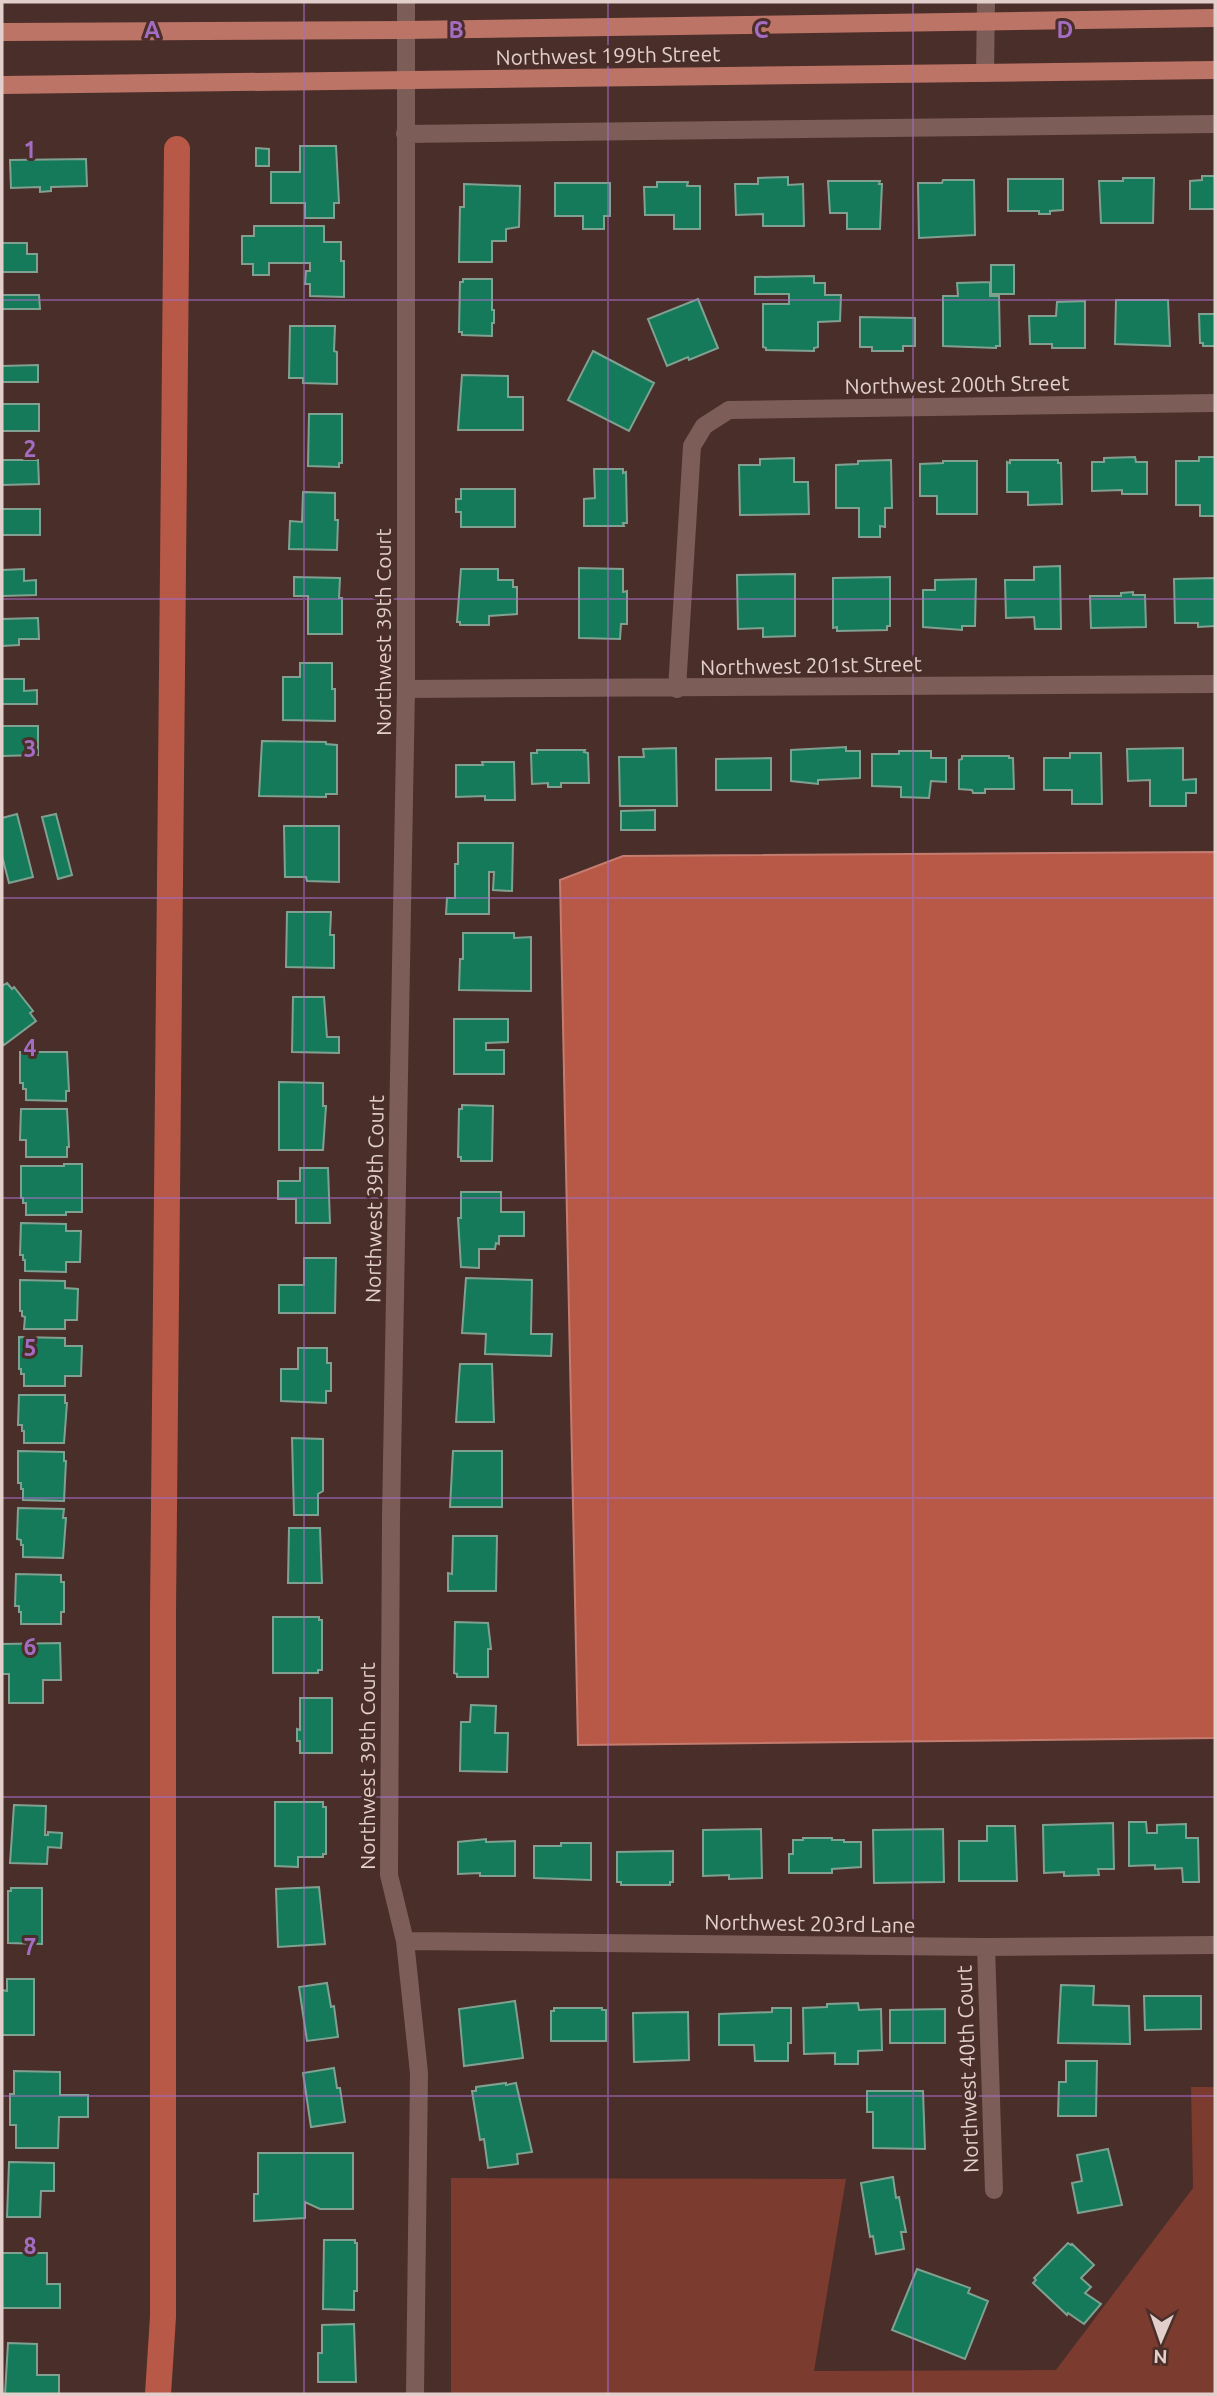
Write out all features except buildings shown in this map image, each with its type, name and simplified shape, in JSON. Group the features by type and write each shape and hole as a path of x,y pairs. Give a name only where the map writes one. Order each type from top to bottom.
{"main road":[{"name":"Northwest 199th Street","path":"2,32 406,30 1215,18"},
{"name":"Northwest 199th Street","path":"2,85 1215,70"}],"street":[{"name":"Northwest 39th Court","path":"406,2 406,689 391,1517 389,1875 405,1941 419,2073 415,2394"},
{"path":"985,73 986,2"},
{"path":"405,134 1215,124"},
{"name":"Northwest 200th Street","path":"677,689 692,446 704,426 729,410 1215,403"},
{"name":"Northwest 201st Street","path":"406,689 1215,684"},
{"name":"Northwest 203rd Lane","path":"405,1941 986,1947 1215,1945"},
{"name":"Northwest 40th Court","path":"986,1947 994,2190"}],"shaded area":[{"path":"1215,852 1215,1738 578,1745 560,880 623,856"},
{"path":"1191,2087 1215,2087 1215,2394 451,2394 451,2178 846,2179 814,2371 1056,2370 1193,2188"}],"waterway":[{"path":"158,2394 163,2317 163,1612 177,149"}]}
